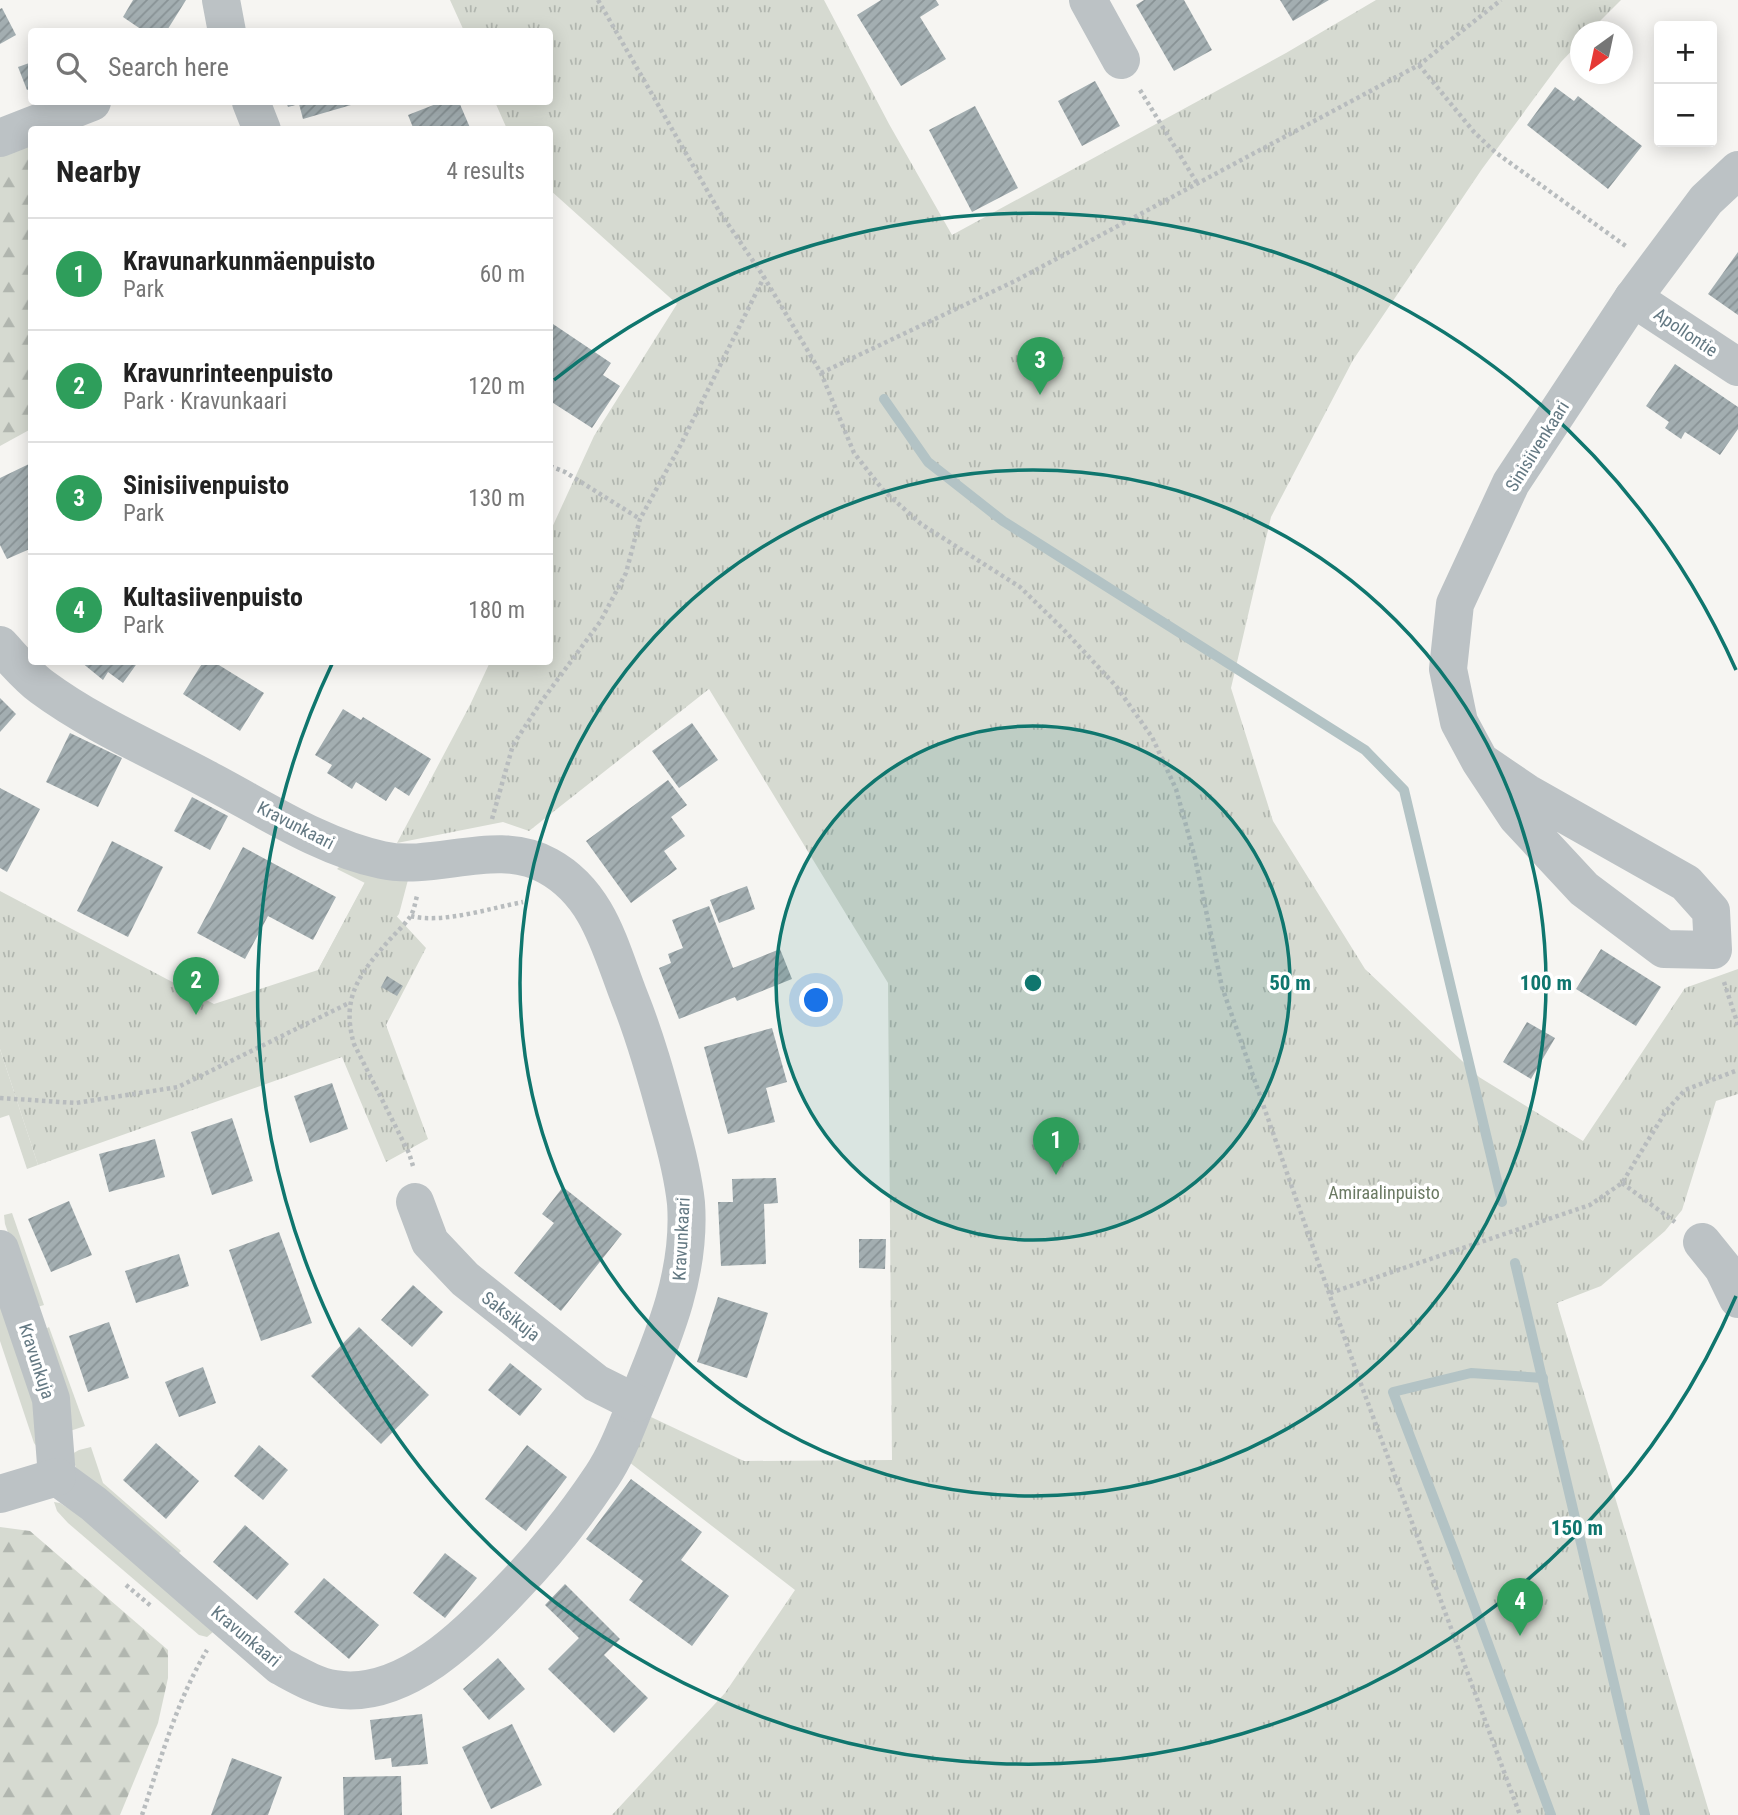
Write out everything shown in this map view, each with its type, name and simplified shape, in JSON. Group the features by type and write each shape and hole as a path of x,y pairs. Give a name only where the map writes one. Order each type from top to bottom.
{"street":[{"path":"221,0 226,28"},
{"path":"1088,0 1121,60"},
{"path":"31,126 84,105"},
{"path":"252,105 260,126"},
{"path":"0,138 28,127"},
{"name":"Sinisiivenkaari","path":"1480,761 1527,793 1686,883 1711,911 1713,950 1664,949 1584,889 1517,817 1480,761 1459,722 1448,669 1455,604 1511,483 1633,298 1706,200 1738,170"},
{"name":"Apollontie","path":"1633,298 1738,367"},
{"name":"Kravunkaari","path":"0,645 39,685 88,716 333,845 383,861 427,863 485,854 535,858 580,888 597,913 652,1058 682,1172 686,1208 680,1284 667,1328 605,1472 525,1574 476,1626 403,1678 372,1688 333,1689 280,1666 94,1504 57,1478"},
{"name":"Saksikuja","path":"415,1202 430,1242 465,1279 596,1382 636,1403"},
{"path":"1702,1242 1723,1268 1738,1299"},
{"name":"Kravunkuja","path":"0,1249 51,1399 57,1478"},
{"path":"0,1494 57,1478"}],"path":[{"path":"598,0 719,211 764,277 821,373 855,453 883,490 921,524 1020,587 1063,628 1116,686 1152,737 1176,789 1195,858 1222,987 1367,1401 1520,1815"},
{"path":"821,373 1015,281 1419,65 1501,0"},
{"path":"1121,60 1197,183"},
{"path":"1419,65 1474,132 1495,152 1656,268"},
{"path":"485,854 489,828 513,745 600,622 626,573 640,519 680,446 764,277"},
{"path":"553,467 640,519"},
{"path":"415,1202 413,1166 409,1153 354,1044 349,1025 349,1003 371,960 411,916 427,863"},
{"path":"411,916 422,919 442,917 523,902"},
{"path":"1713,950 1738,1025"},
{"path":"0,1098 76,1103 178,1087 349,1003"},
{"path":"1330,1293 1590,1205 1622,1183 1666,1111 1685,1090 1738,1070"},
{"path":"1622,1183 1702,1242"},
{"path":"142,1815 189,1680 207,1650 235,1627"}],"green space":[{"name":"Amiraalinpuisto","path":"450,0 824,0 889,124 952,235 1286,53 1376,0 1621,0 1600,21 1570,21 1570,53 1482,169 1353,360 1271,517 1231,688 1273,821 1365,969 1479,1077 1583,1141 1685,988 1738,969 1738,1094 1716,1101 1682,1210 1665,1231 1601,1286 1557,1303 1710,1815 612,1815 725,1693 795,1590 629,1462 651,1417 744,1461 892,1460 888,983 709,689 529,831 503,822 397,843 489,665 553,665 553,525 594,436 677,304 553,193 553,126 506,126 496,105 553,105 553,28 463,28"},
{"path":"28,142 28,431 0,446 0,155"},
{"path":"346,860 409,876 399,914 354,969 318,970 365,883 337,869"},
{"path":"365,882 426,948 386,1025 428,1139 386,1162 342,1057 38,1165 0,1049 0,891 214,1004 318,970"},
{"path":"0,1049 38,1165 27,1169 9,1115 0,1118"},
{"path":"12,1213 44,1305 34,1308 5,1224 4,1215"},
{"path":"0,1297 34,1396 38,1448 0,1341"},
{"path":"49,1327 85,1426 70,1431 44,1330"},
{"path":"91,1447 103,1483 181,1551 174,1558 76,1468 72,1454"},
{"path":"54,1502 82,1517 213,1632 207,1637 199,1635 68,1523 57,1511"},
{"path":"0,1527 30,1531 168,1650 168,1678 158,1723 120,1815 0,1815"}],"building":[{"path":"133,0 186,0 168,28 139,28 123,17"},
{"path":"881,0 936,0 939,5 920,17 946,59 901,86 857,15"},
{"path":"1144,0 1184,0 1212,50 1174,71 1136,5"},
{"path":"1280,0 1329,0 1293,21"},
{"path":"2,8 16,35 0,44 0,9"},
{"path":"28,63 28,90 27,90 18,67"},
{"path":"1095,81 1120,126 1082,146 1058,101"},
{"path":"1555,87 1574,101 1578,96 1642,146 1608,189 1527,125"},
{"path":"299,105 351,105 303,119"},
{"path":"433,105 460,105 469,126 412,126 408,115"},
{"path":"975,106 1018,188 972,212 929,130"},
{"path":"1738,252 1738,315 1708,294"},
{"path":"553,324 611,363 603,375 620,386 592,428 553,403"},
{"path":"1675,364 1738,407 1738,429 1720,455 1685,432 1681,439 1665,428 1669,422 1646,406"},
{"path":"28,464 28,550 7,559 0,545 0,478"},
{"path":"85,665 136,665 123,683 108,672 103,680"},
{"path":"201,665 219,665 264,693 240,731 183,694"},
{"path":"0,698 16,714 0,732"},
{"path":"343,709 361,720 363,717 431,759 409,796 395,787 386,801 356,782 352,789 327,773 332,765 315,755"},
{"path":"692,723 718,760 679,788 652,751"},
{"path":"70,733 122,758 98,807 46,782"},
{"path":"668,780 687,805 671,817 685,836 664,851 677,869 631,903 586,841"},
{"path":"0,788 40,809 7,872 0,868"},
{"path":"192,797 228,816 210,850 174,831"},
{"path":"112,841 163,867 128,937 77,911"},
{"path":"243,847 336,897 313,940 268,916 245,959 197,933"},
{"path":"747,886 755,909 719,923 710,900"},
{"path":"709,906 733,968 780,949 792,979 737,1001 735,997 679,1019 659,968 671,963 668,954 683,948 672,920"},
{"path":"1601,949 1661,987 1636,1026 1576,989"},
{"path":"387,976 403,986 397,996 381,987"},
{"path":"1527,1022 1555,1038 1531,1079 1503,1062"},
{"path":"772,1028 787,1082 766,1088 775,1122 728,1134 704,1047"},
{"path":"332,1083 348,1129 310,1143 294,1096"},
{"path":"232,1118 253,1181 212,1195 191,1132"},
{"path":"155,1139 165,1177 109,1192 99,1154"},
{"path":"776,1178 778,1203 764,1204 766,1264 721,1266 718,1202 733,1202 732,1179"},
{"path":"563,1187 622,1234 561,1311 514,1273 554,1223 542,1214"},
{"path":"69,1201 92,1255 51,1272 28,1219"},
{"path":"279,1232 312,1323 261,1341 229,1250"},
{"path":"859,1239 886,1239 885,1269 859,1268"},
{"path":"179,1254 189,1286 136,1303 125,1271"},
{"path":"413,1285 443,1312 412,1347 381,1320"},
{"path":"718,1297 768,1313 747,1378 697,1362"},
{"path":"109,1322 129,1378 88,1392 69,1336"},
{"path":"359,1327 429,1395 381,1444 311,1376"},
{"path":"510,1363 542,1389 520,1416 488,1390"},
{"path":"203,1367 216,1403 179,1417 165,1382"},
{"path":"156,1443 199,1481 166,1519 123,1480"},
{"path":"259,1445 288,1470 263,1500 234,1476"},
{"path":"527,1445 567,1477 526,1531 485,1499"},
{"path":"631,1479 702,1532 681,1560 729,1596 692,1646 629,1600 643,1581 586,1539"},
{"path":"245,1525 289,1564 257,1600 213,1562"},
{"path":"445,1553 477,1578 445,1618 413,1593"},
{"path":"324,1578 379,1625 349,1659 294,1612"},
{"path":"565,1584 620,1639 604,1655 648,1698 614,1733 548,1669 579,1638 545,1605"},
{"path":"498,1658 525,1689 489,1720 463,1689"},
{"path":"422,1714 428,1764 392,1767 391,1758 375,1760 370,1720"},
{"path":"512,1724 542,1785 491,1809 462,1747"},
{"path":"232,1758 282,1777 268,1815 211,1815"},
{"path":"401,1776 402,1815 344,1815 343,1777"}],"waterway":[{"path":"884,399 928,462 1003,521 1365,750 1404,790 1502,1202"},
{"path":"1515,1263 1645,1815"},
{"path":"1543,1378 1471,1373 1393,1392 1551,1815"}],"place":[{"name":"Sinisiivenpuisto","path":"1040,395"},
{"name":"Kravunrinteenpuisto","path":"196,1015"},
{"name":"Kravunarkunmäenpuisto","path":"1056,1175"},
{"name":"Kultasiivenpuisto","path":"1520,1636"}]}
